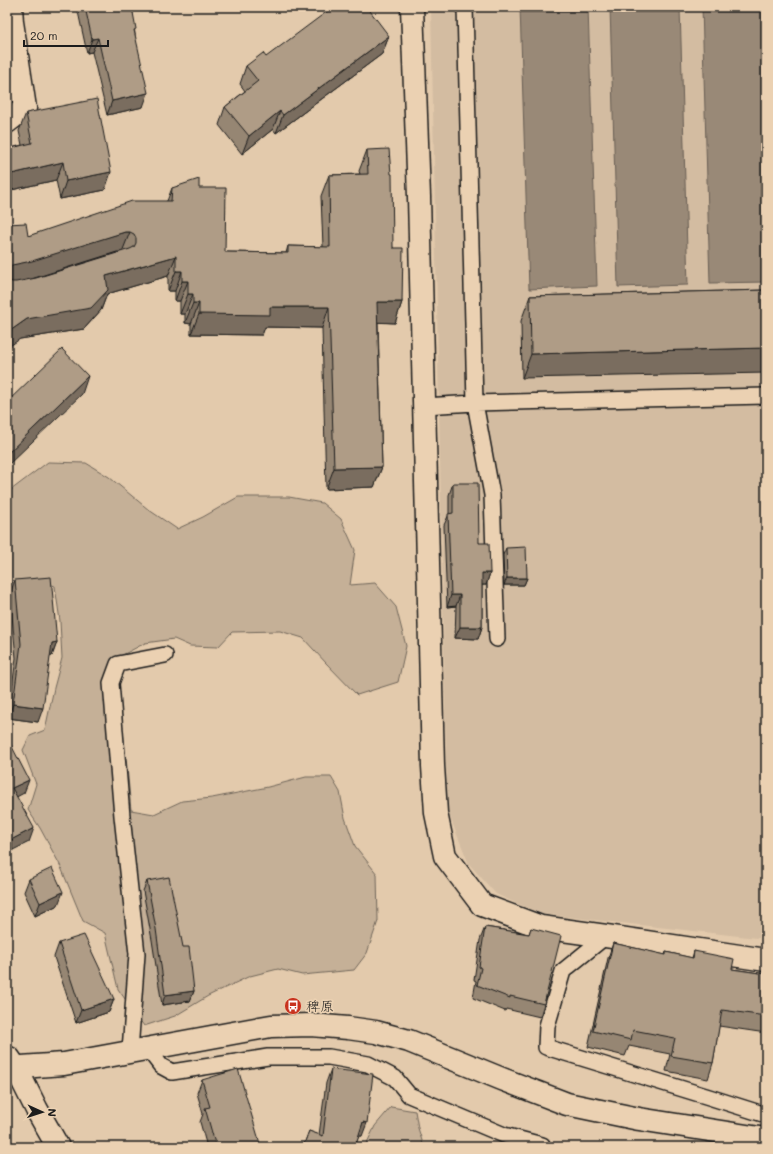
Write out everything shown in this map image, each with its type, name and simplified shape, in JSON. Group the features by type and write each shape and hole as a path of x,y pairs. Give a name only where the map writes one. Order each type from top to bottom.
{"street":[{"path":"7,122 25,108 11,7"},
{"path":"412,7 419,197 433,766 436,813 445,856 482,906 541,927 766,960"},
{"path":"10,1064 64,1064 271,1026 311,1025 376,1032 409,1041 567,1104 639,1119 766,1139"},
{"path":"10,1064 58,1147"}],"lane":[{"path":"465,7 475,403 492,495 497,639"},
{"path":"424,406 475,403 766,396"},
{"path":"165,655 118,664 111,683 122,816 137,954 139,1050 172,1072 268,1057 329,1057 368,1064 396,1078 409,1094 504,1135 542,1145 542,1147"},
{"path":"606,936 563,971 547,1026 546,1047 709,1096 766,1115"}],"shaded area":[{"path":"431,7 766,7 766,939 540,914 496,894 469,864 447,810"},
{"path":"520,7 588,7 597,286 529,289"},
{"path":"610,7 680,7 688,285 618,287"},
{"path":"702,7 766,7 766,282 710,283"},
{"path":"48,462 86,463 109,477 149,510 177,529 203,517 238,497 289,497 322,503 341,519 355,550 350,585 375,583 396,607 406,646 398,682 357,695 303,638 280,631 232,632 218,647 190,646 174,639 145,643 115,659 131,810 154,814 182,801 212,798 268,787 306,777 331,777 340,792 345,818 355,846 377,874 378,921 367,953 354,970 302,975 278,969 250,976 208,996 175,1016 144,1026 118,989 105,933 83,921 60,865 40,828 28,810 36,784 23,750 30,736 45,730 62,658 60,621 55,586 40,581 7,583 7,493"},
{"path":"391,1107 415,1111 418,1128 424,1147 365,1147 375,1126"}],"building":[{"path":"85,7 132,7 136,29 134,30 148,93 112,101 98,38 92,39"},
{"path":"333,7 367,7 389,36 283,115 280,111 249,136 225,107 258,81 246,66 263,53 266,57"},
{"path":"7,77 11,98 7,101"},
{"path":"97,99 111,172 66,181 63,162 7,175 7,149 32,143 26,113"},
{"path":"389,149 392,174 393,248 403,248 402,302 377,302 382,467 334,468 329,307 270,307 270,315 199,314 199,303 193,303 193,294 188,294 188,281 182,281 182,271 176,271 176,256 106,276 108,290 91,308 27,319 7,333 7,278 12,282 16,282 36,278 130,249 134,247 136,238 134,234 125,232 32,261 12,265 7,269 7,224 26,223 28,236 132,201 171,201 172,188 199,179 199,188 226,188 225,252 288,253 288,246 330,247 329,175 368,174 367,150"},
{"path":"766,290 766,348 531,354 530,296"},
{"path":"62,349 88,376 7,454 7,402"},
{"path":"453,483 478,483 479,543 489,543 490,573 482,573 482,627 460,627 460,595 451,595 448,514 453,513"},
{"path":"526,547 527,578 507,578 506,548"},
{"path":"51,577 57,642 52,643 43,708 13,704 21,644 15,580"},
{"path":"7,737 29,780 12,788 34,828 7,842"},
{"path":"52,868 63,892 40,903 29,879"},
{"path":"169,877 183,947 189,947 194,991 165,995 156,929 147,881"},
{"path":"485,927 529,934 531,928 561,936 544,1004 510,996 510,998 477,985 481,968 479,967"},
{"path":"84,935 114,999 81,1010 59,943"},
{"path":"613,943 666,955 666,952 693,958 694,951 734,959 732,969 766,974 766,1016 722,1010 713,1063 671,1056 675,1038 633,1030 631,1040 593,1031"},
{"path":"238,1069 261,1147 216,1147 205,1108 210,1107 202,1080"},
{"path":"331,1069 373,1074 367,1123 363,1122 355,1147 303,1147 309,1131 323,1136"}],"place":[{"name":"稗原","path":"293,1006"}]}
